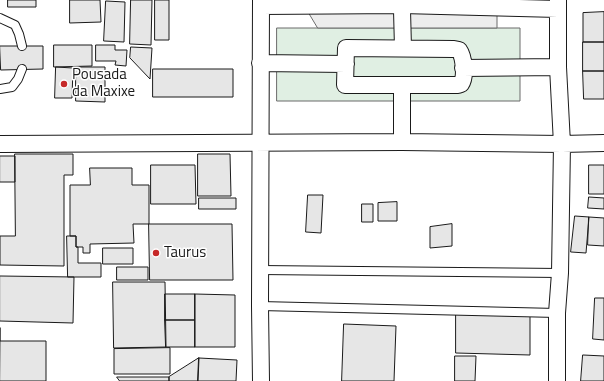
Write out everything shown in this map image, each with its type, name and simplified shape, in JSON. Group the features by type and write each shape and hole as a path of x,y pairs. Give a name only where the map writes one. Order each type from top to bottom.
{"street":[{"path":"261,381 261,3 402,8 558,4 558,67 562,144 560,273 557,313 558,381"},
{"path":"402,8 403,48"},
{"path":"346,48 454,49 459,50 463,58 463,81 458,85 345,85 346,64 346,48"},
{"path":"260,63 346,64"},
{"path":"463,68 558,67"},
{"path":"402,85 402,142"},
{"path":"0,144 402,142 562,144 604,143"}],"lane":[{"path":"0,18 15,25 22,46"},
{"path":"0,89 12,87 22,70"},
{"path":"260,270 560,273"},
{"path":"260,306 557,313"}],"green space":[{"path":"277,28 520,28 520,101 277,101"}],"shaded area":[{"path":"306,8 497,11 497,28 318,28"}],"building":[{"path":"8,0 36,0 36,7 8,7"},
{"path":"70,0 100,0 101,22 70,23"},
{"path":"131,0 152,0 151,45 130,44"},
{"path":"155,0 169,0 169,40 155,40"},
{"path":"106,1 125,2 124,42 104,41"},
{"path":"604,12 604,42 583,42 583,13"},
{"path":"583,42 604,42 604,71 583,71"},
{"path":"54,45 92,45 92,66 54,67"},
{"path":"96,45 115,45 115,50 127,50 126,66 115,65 116,61 96,61"},
{"path":"0,46 43,46 43,69 1,70"},
{"path":"131,47 152,48 150,79 130,58"},
{"path":"56,67 73,68 72,98 55,98"},
{"path":"76,67 105,67 105,102 76,101"},
{"path":"153,69 233,69 233,97 153,97"},
{"path":"583,71 604,71 604,99 584,99"},
{"path":"15,154 73,154 73,175 64,175 64,266 0,265 0,236 15,236"},
{"path":"198,154 230,154 231,196 198,196"},
{"path":"0,156 15,156 15,182 0,182"},
{"path":"151,165 195,165 196,204 151,204"},
{"path":"589,165 604,165 604,194 589,194"},
{"path":"90,168 132,168 132,185 149,185 149,224 133,224 134,243 90,244 90,253 83,253 83,247 76,247 76,236 70,236 70,185 90,185"},
{"path":"308,195 323,195 321,233 306,232"},
{"path":"589,197 604,198 604,209 588,208"},
{"path":"199,198 236,198 236,209 199,209"},
{"path":"397,202 397,221 378,221 378,203"},
{"path":"362,204 373,204 373,222 362,222"},
{"path":"575,216 589,217 586,253 571,252"},
{"path":"589,217 604,218 604,246 588,245"},
{"path":"149,224 232,224 233,280 150,280"},
{"path":"452,224 452,246 430,248 430,227"},
{"path":"67,236 76,236 78,263 101,263 101,277 68,277"},
{"path":"103,248 133,248 133,264 103,264"},
{"path":"117,267 148,267 148,280 117,280"},
{"path":"0,276 74,277 73,323 0,321"},
{"path":"113,282 165,282 166,347 114,348"},
{"path":"165,294 195,294 195,320 165,320"},
{"path":"195,294 235,295 235,347 195,347"},
{"path":"595,298 604,298 604,340 593,339"},
{"path":"456,314 530,315 530,355 456,353"},
{"path":"165,320 195,320 195,347 166,347"},
{"path":"344,324 396,326 394,381 342,381"},
{"path":"0,341 46,341 46,381 0,381"},
{"path":"170,348 170,374 114,374 114,349"},
{"path":"583,355 604,356 604,381 581,381"},
{"path":"455,356 476,356 475,381 455,381"},
{"path":"199,358 237,360 236,381 198,381"},
{"path":"199,358 198,381 169,381 169,377"},
{"path":"117,377 169,377 169,381 120,381"}],"place":[{"name":"Pousada da Maxixe","path":"64,84"},
{"name":"Taurus","path":"156,253"}]}
